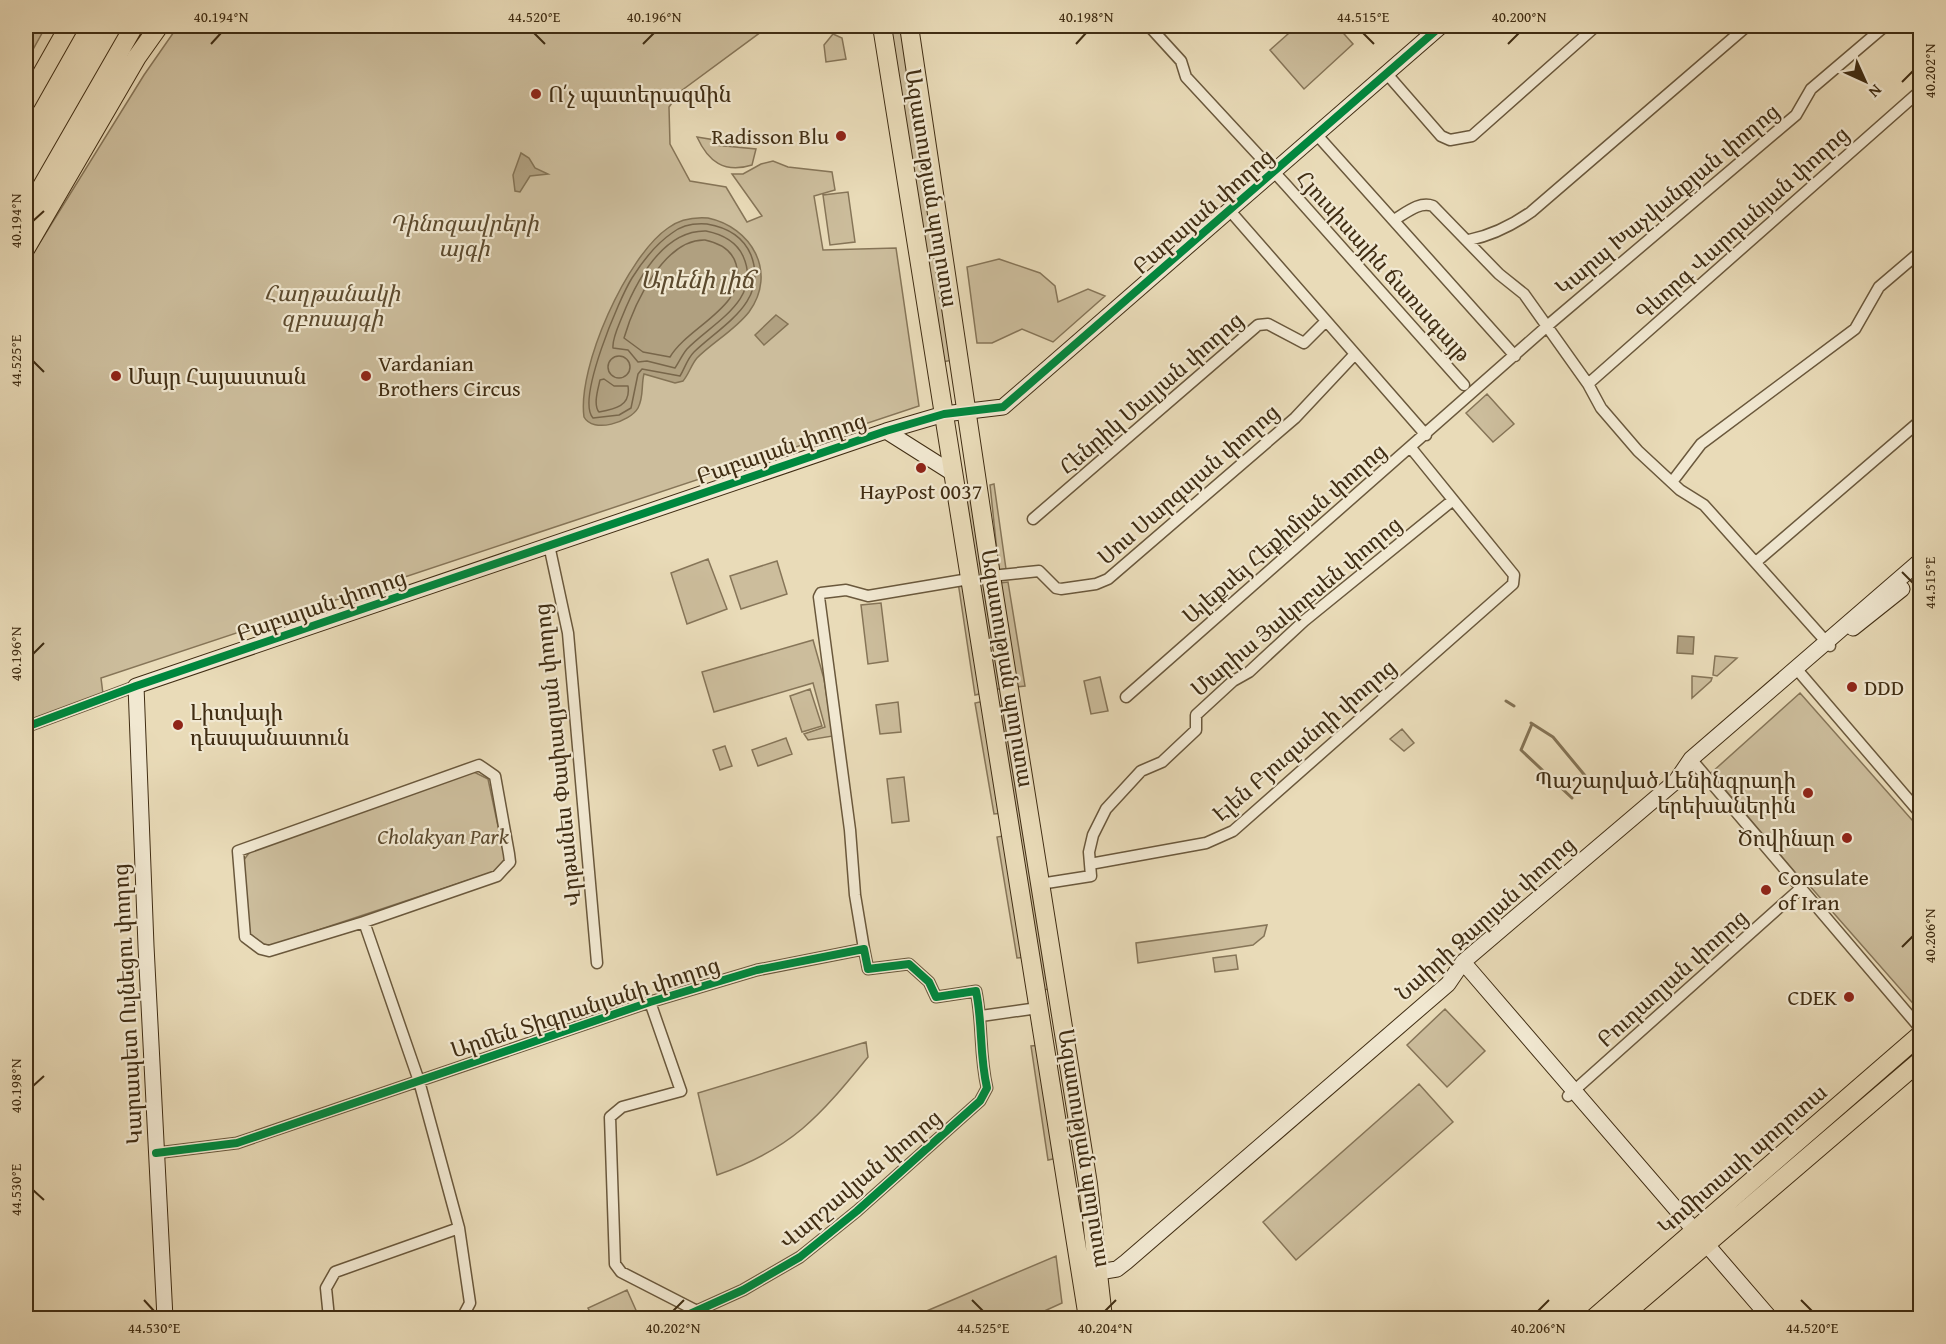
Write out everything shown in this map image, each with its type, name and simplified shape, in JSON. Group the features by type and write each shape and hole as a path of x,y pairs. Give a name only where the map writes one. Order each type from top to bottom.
{"main road":[{"path":"26,102 69,26"},
{"path":"26,214 134,26"},
{"path":"26,248 137,57 159,26"},
{"name":"Ազատության պողոտա","path":"882,26 1089,1318"},
{"name":"Ազատության պողոտա","path":"909,26 991,576 1088,1184 1099,1272 1089,1318"},
{"name":"Կոմիտասի պողոտա","path":"1620,1318 1920,1035"},
{"name":"Կոմիտասի պողոտա","path":"1594,1318 1698,1242 1920,1062"},
{"path":"1068,1187 1088,1184"}],"street":[{"name":"Հյուսիսային ճառագայթ","path":"1149,26 1181,61 1186,77 1464,385"},
{"name":"Բաբայան փողոց","path":"26,727 136,687 886,431 944,414 1003,407 1231,212 1441,26"},
{"path":"1387,74 1441,136 1450,140 1472,136 1596,26"},
{"path":"1469,240 1487,237 1509,227 1532,212 1747,26"},
{"name":"Կարպ Խաչվանքյան փողոց","path":"1468,398 1548,326 1796,115 1811,89 1885,26"},
{"name":"Գևորգ Վարդանյան փողոց","path":"1588,384 1920,91"},
{"path":"1317,135 1515,356"},
{"path":"1394,220 1419,205 1427,204 1433,206 1469,240 1499,274 1524,294 1588,384 1601,408 1647,460 1680,490 1704,505 1827,643"},
{"path":"1231,212 1426,435"},
{"path":"1672,482 1701,444 1855,329 1879,287 1920,252"},
{"name":"Հենրիկ Մալյան փողոց","path":"1033,519 1258,325 1268,324 1304,343 1326,321"},
{"name":"Սոս Սարգսյան փողոց","path":"991,576 1039,571 1056,588 1061,589 1103,582 1295,418 1355,354"},
{"name":"Ալեքսեյ Հեքիմյան փողոց","path":"1126,697 1468,398"},
{"path":"1756,562 1920,421"},
{"path":"886,431 954,474"},
{"path":"1411,448 1453,500"},
{"name":"Էլեն Բյուզանդի փողոց","path":"1090,864 1206,843 1233,831 1513,584 1514,575 1453,500"},
{"name":"Մարիա Յակոբսեն փողոց","path":"1090,864 1093,835 1106,809 1141,771 1162,762 1196,730 1196,715 1233,681 1249,672 1304,621 1453,500"},
{"name":"Վրթանես Փափազյան փողոց","path":"549,545 568,633 597,963"},
{"name":"Նաիրի Զարյան փողոց","path":"1099,1272 1117,1269 1448,984 1460,965 1676,781 1693,762 1920,561"},
{"name":"Նաիրի Զարյան փողոց","path":"1693,762 1800,673 1827,643 1920,573"},
{"path":"969,579 868,596 846,590 819,594 850,830 855,895 868,969 909,963 929,982 936,997 976,992 981,1016 1038,1008"},
{"path":"1800,673 1920,813"},
{"name":"Կարապետ Ուլնեցու փողոց","path":"136,687 165,1318"},
{"path":"1693,762 1920,1028"},
{"path":"479,765 495,776 510,862 497,876 364,922 269,951 261,949 245,938 238,851 479,765"},
{"path":"1040,884 1091,876 1090,864"},
{"name":"Բուդաղյան փողոց","path":"1571,1094 1801,888"},
{"path":"364,922 419,1081 459,1228 470,1303 462,1318"},
{"name":"Արմեն Տիգրանյանի փողոց","path":"156,1153 237,1143 650,1002 757,970 864,950"},
{"path":"1460,965 1698,1242 1760,1318"},
{"path":"650,1002 681,1091 622,1107 610,1117 617,1269 697,1311"},
{"name":"Վարշավյան փողոց","path":"681,1318 743,1290 800,1257 857,1211 980,1101 987,1088 980,1058 981,1016"},
{"path":"329,1318 326,1288 335,1272 459,1228"},
{"path":"1698,1242 1770,1318"}],"green space":[{"path":"26,26 46,26 26,62"},
{"name":"Հաղթանակի զբոսայգի","path":"178,26 769,26 681,91 669,107 670,144 690,181 726,187 747,222 762,216 732,174 743,174 761,164 773,161 788,167 832,172 835,190 814,196 823,250 896,248 919,406 101,678 103,694 26,721 26,265 144,75"},
{"path":"890,26 902,26 953,360 942,362"},
{"path":"1297,26 1337,26 1353,44 1304,89 1270,50"},
{"path":"833,34 842,38 846,59 826,62 824,45"},
{"path":"697,137 715,140 715,145 756,149 752,165 733,168 718,163 706,153"},
{"path":"848,192 855,242 830,245 823,195"},
{"path":"999,259 1040,273 1055,286 1058,302 1088,289 1105,296 1053,342 1022,329 992,343 977,343 967,267"},
{"path":"1487,394 1514,424 1493,442 1466,413"},
{"path":"994,484 1006,569 999,570 990,485"},
{"path":"972,489 1002,689 995,689 965,491"},
{"path":"708,559 727,609 687,624 671,573"},
{"path":"777,561 787,594 741,609 730,576"},
{"path":"967,581 984,693 975,695 958,582"},
{"path":"1008,582 1025,686 1016,687 1000,583"},
{"path":"881,603 888,661 868,664 861,605"},
{"path":"813,640 824,679 833,736 808,740 804,734 825,727 813,683 714,712 702,672"},
{"path":"1715,656 1737,658 1717,676 1713,675"},
{"path":"1692,676 1712,678 1692,698"},
{"path":"1100,677 1108,711 1091,714 1084,681"},
{"path":"810,689 822,726 802,732 790,696"},
{"path":"1800,693 1920,829 1920,1005 1917,1008 1801,876 1799,877 1711,773"},
{"path":"985,701 1003,813 994,814 975,703"},
{"path":"898,702 901,732 880,734 876,705"},
{"path":"1006,705 1047,976 1048,989 1044,990 998,706"},
{"path":"1402,729 1414,743 1404,751 1390,739"},
{"path":"786,738 792,754 758,766 752,750"},
{"path":"725,746 732,766 720,770 713,750"},
{"name":"Cholakyan Park","path":"474,772 488,779 505,859 496,871 267,947 249,933 243,861 252,849"},
{"path":"904,777 909,821 892,823 887,779"},
{"path":"1008,835 1028,957 1017,958 997,837"},
{"path":"1267,925 1264,936 1253,945 1138,963 1136,943"},
{"path":"1236,955 1238,969 1215,972 1213,958"},
{"path":"1445,1009 1485,1051 1447,1087 1407,1045"},
{"path":"866,1042 868,1057 834,1097 802,1129 765,1154 717,1175 698,1093"},
{"path":"1041,1045 1058,1158 1048,1160 1031,1046"},
{"path":"1419,1084 1453,1122 1296,1260 1263,1222"},
{"path":"1056,1256 1062,1303 1029,1318 910,1318"},
{"path":"627,1290 639,1317 593,1318 588,1308"}],"water":[{"path":"521,153 529,158 535,168 548,174 530,176 520,192 515,191 513,175"},
{"name":"Արենի լիճ","path":"708,218 737,231 756,253 761,282 757,297 749,312 697,358 683,381 675,383 644,374 641,400 634,413 611,424 595,425 589,422 584,417 588,370 608,314 622,287 652,242 668,228 687,219"},
{"path":"776,315 788,324 764,345 755,335"},
{"path":"1678,636 1694,637 1693,654 1677,653"}],"waterway":[{"path":"1506,701 1514,706"},
{"path":"1531,723 1553,737 1587,778"},
{"path":"1532,724 1521,750 1572,798"}],"cycle path":[{"path":"26,727 136,686 886,431 944,414 1003,407 1441,26"},
{"path":"156,1153 237,1143 650,1002 757,970 864,949 868,969 909,964 929,982 936,997 976,991 987,1088 980,1101 857,1211 800,1257 743,1290 681,1318"}],"place":[{"name":"Ո՛չ պատերազմին","path":"536,94"},
{"name":"Radisson Blu","path":"841,136"},
{"name":"Մայր Հայաստան","path":"116,376"},
{"name":"Vardanian Brothers Circus","path":"366,376"},
{"name":"HayPost 0037","path":"921,468"},
{"name":"DDD","path":"1852,687"},
{"name":"Լիտվայի դեսպանատուն","path":"178,725"},
{"name":"Պաշարված Լենինգրադի երեխաներին","path":"1808,793"},
{"name":"Ծովինար","path":"1847,838"},
{"name":"Consulate of Iran","path":"1766,890"},
{"name":"CDEK","path":"1849,997"}],"park label":[{"name":"Դինոզավրերի այգի","path":"464,236"}]}
